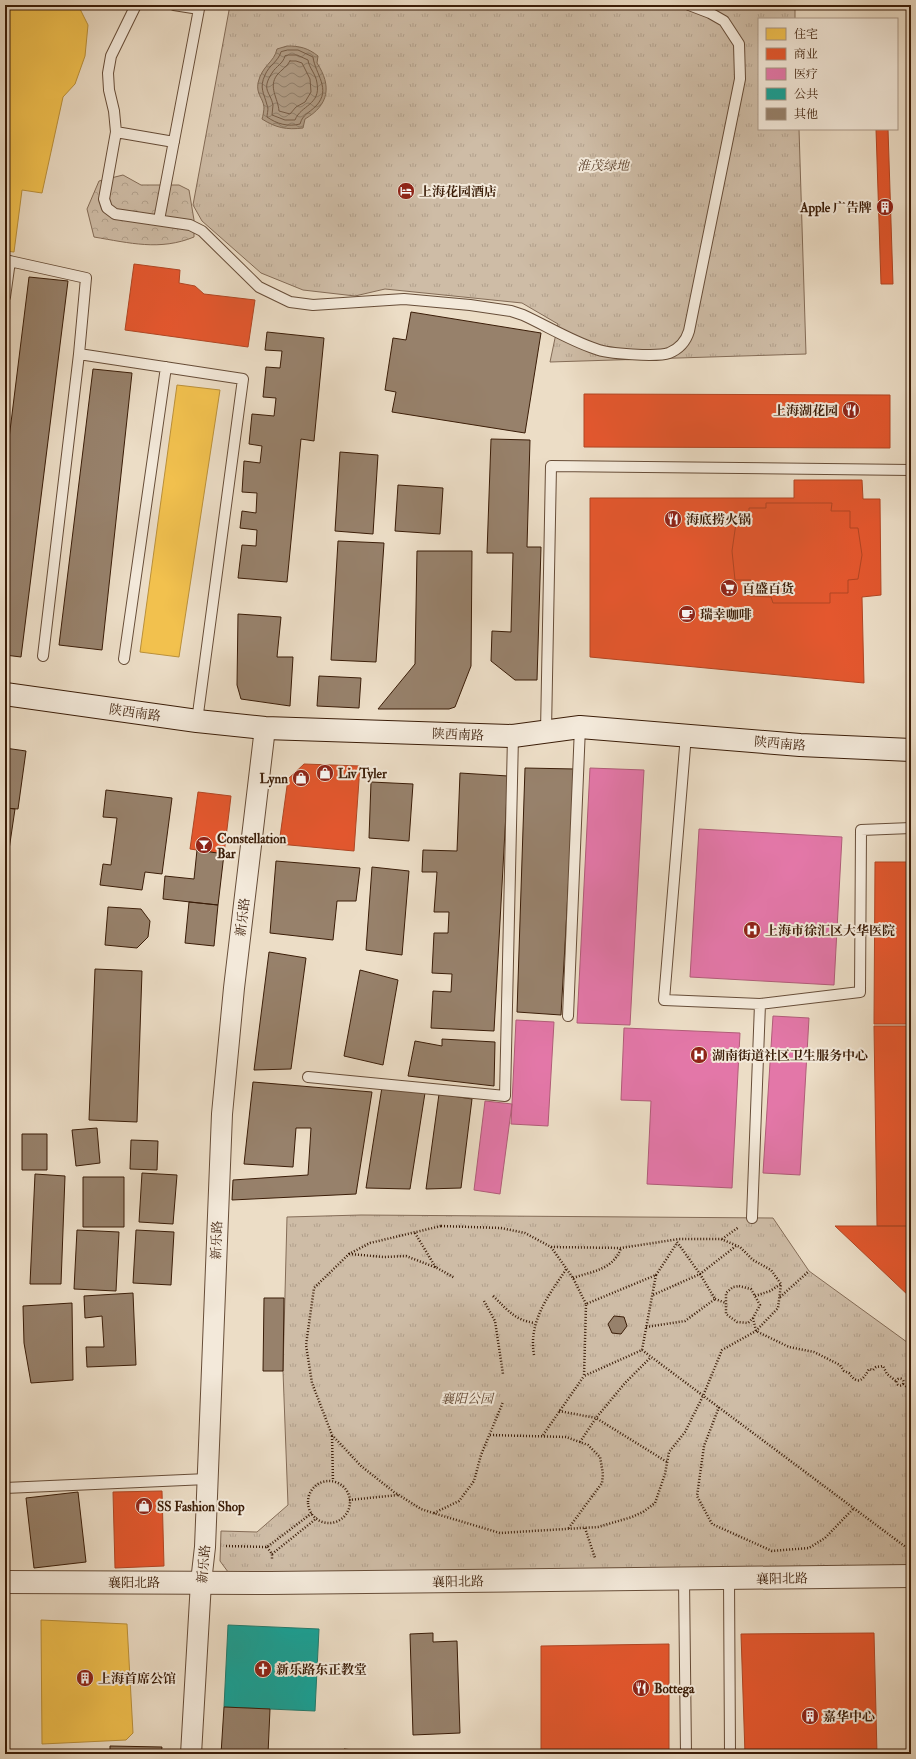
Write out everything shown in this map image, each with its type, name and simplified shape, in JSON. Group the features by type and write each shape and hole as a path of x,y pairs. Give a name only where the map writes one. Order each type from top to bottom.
{"main road":[{"name":"陕西南路","path":"5,694 197,721 265,728 513,736 580,728 800,745 911,750"},
{"name":"襄阳北路","path":"5,1582 270,1583 911,1576"}],"street":[{"name":"新乐路","path":"191,1754 201,1582 205,1547 222,1114 234,988 265,728"}],"lane":[{"path":"136,5 111,56 108,73 109,90 114,111 116,132 104,199 107,208 115,214 190,225 202,231 259,287 290,302 313,305 404,299 470,305 523,314 597,350 612,353 658,354 669,353 686,341 689,331 740,79 739,44 724,21 710,13 688,5"},
{"path":"159,220 200,7 174,5"},
{"path":"116,132 174,142"},
{"path":"5,297 7,260 86,278 79,354 43,656"},
{"path":"79,354 244,379 197,721"},
{"path":"124,659 166,367"},
{"path":"546,731 551,466 911,470"},
{"path":"568,1016 580,728"},
{"path":"686,735 664,1000 760,1004 860,992 861,830 911,828"},
{"path":"308,1077 505,1096 513,736"},
{"path":"752,1218 760,1004"},
{"path":"5,1488 207,1479"},
{"path":"729,1578 730,1754"},
{"path":"684,1579 686,1754"}],"path":[{"path":"721,1239 752,1218"},
{"path":"332,1435 361,1466 399,1495 421,1509 500,1533 598,1527 632,1517 655,1504 665,1474 669,1452 685,1432 704,1396 722,1350 756,1332 778,1308 781,1284 771,1270 753,1260 740,1247 721,1239 679,1239 621,1248 550,1246 525,1233 501,1228 441,1226 370,1243 349,1254 314,1288 306,1345 312,1383 332,1435 333,1481"},
{"path":"415,1233 437,1268"},
{"path":"642,1350 656,1275 679,1239"},
{"path":"677,1242 700,1274 715,1299 726,1303"},
{"path":"550,1246 573,1278 586,1304 584,1376"},
{"path":"652,1295 700,1274 736,1246"},
{"path":"573,1278 606,1267 618,1258 621,1248"},
{"path":"349,1254 384,1257 406,1256 437,1268 455,1278"},
{"path":"534,1355 532,1344 538,1314 566,1268"},
{"path":"780,1298 809,1271"},
{"path":"586,1304 656,1275"},
{"path":"755,1296 770,1291 781,1284"},
{"path":"739,1286 751,1289 760,1305 753,1318 748,1323 737,1322 726,1314 726,1303 726,1293 739,1286"},
{"path":"493,1296 514,1317 524,1322 535,1323"},
{"path":"646,1327 685,1321 715,1299"},
{"path":"484,1301 495,1321 503,1374"},
{"path":"753,1318 756,1332"},
{"path":"756,1332 789,1347 814,1352 840,1365 844,1371 849,1373 857,1381 865,1377 869,1369 873,1370 876,1367 883,1366 887,1374 896,1381 899,1386 903,1383"},
{"path":"542,1435 584,1376 642,1350"},
{"path":"642,1350 911,1551"},
{"path":"580,1442 596,1418 624,1383 651,1357"},
{"path":"896,1381 901,1379 907,1388 911,1388"},
{"path":"433,1513 458,1501 474,1482 480,1455 490,1435 503,1402"},
{"path":"719,1407 704,1446 697,1496 712,1524 772,1551 809,1548 825,1538 854,1508"},
{"path":"559,1411 596,1418 667,1462"},
{"path":"490,1435 542,1435 566,1437 588,1445 600,1457 603,1474 602,1483 568,1529"},
{"path":"326,1481 333,1481 345,1488 349,1500 346,1513 336,1521 323,1522 312,1514 308,1507 308,1500 314,1487 326,1481"},
{"path":"349,1500 399,1495"},
{"path":"205,1547 267,1547 312,1514"},
{"path":"272,1554 316,1518"},
{"path":"585,1528 597,1563"}],"green space":[{"name":"淮茂绿地","path":"230,5 795,5 795,18 758,18 758,130 799,130 806,354 550,362 558,324 522,303 385,289 355,296 303,290 261,273 202,221 193,205"},
{"path":"123,175 141,185 179,185 189,190 194,220 194,237 169,244 157,245 94,237 87,209 99,181"},
{"name":"襄阳公园","path":"361,1215 773,1218 809,1271 911,1345 911,1565 231,1576 220,1561 221,1531 257,1532 288,1505 283,1371 287,1217"}],"water":[{"path":"287,46 304,48 318,56 317,63 325,79 326,94 323,101 313,114 305,119 303,128 282,128 262,119 264,107 258,87 260,77 273,58 277,49"}],"building: 住宅":[{"path":"5,5 79,5 88,25 85,56 75,84 63,97 42,193 22,190 14,252 5,251"},
{"path":"177,385 220,390 179,657 140,652"},
{"name":"上海首席公馆","path":"41,1620 127,1624 133,1733 126,1740 42,1744"}],"building: 商业":[{"name":"Apple 广告牌","path":"876,130 888,130 893,284 881,284"},
{"path":"134,264 180,270 179,283 195,286 204,294 255,300 248,347 125,330"},
{"path":"584,394 890,395 890,448 584,447"},
{"path":"794,480 862,480 863,499 880,499 881,595 862,597 864,683 590,657 590,498 794,498"},
{"path":"766,503 832,503 831,511 850,511 850,528 858,528 862,555 858,579 848,580 848,593 830,593 830,603 773,603 771,597 750,596 751,580 735,580 732,551 736,523 749,523 749,508 766,508"},
{"path":"304,764 360,766 354,851 279,844 288,779"},
{"path":"198,792 231,796 224,854 190,849"},
{"path":"875,862 911,862 911,1024 874,1024"},
{"path":"874,1026 911,1026 911,1226 877,1226"},
{"path":"835,1226 911,1226 911,1333 909,1333 910,1297"},
{"path":"162,1491 164,1566 115,1568 113,1492"},
{"name":"嘉华中心","path":"874,1633 877,1754 745,1754 741,1634"},
{"path":"669,1644 669,1754 541,1754 541,1646"}],"building: 医疗":[{"path":"590,768 644,770 630,1025 577,1023"},
{"path":"699,829 842,837 834,985 690,977"},
{"path":"773,1016 809,1018 800,1175 763,1173"},
{"path":"516,1020 554,1022 548,1126 511,1124"},
{"path":"624,1028 740,1033 732,1188 647,1184 651,1101 621,1100"},
{"path":"485,1101 512,1104 500,1194 474,1190"}],"building: 公共":[{"name":"新乐路东正教堂","path":"228,1625 319,1629 315,1711 224,1707"}],"building: 其他":[{"path":"29,277 68,281 21,657 5,655 5,471"},
{"path":"411,312 541,333 525,433 392,412 396,392 385,390 393,338 406,340"},
{"path":"267,332 324,338 314,441 301,439 287,582 238,578 242,545 256,546 257,530 240,528 242,511 256,513 257,493 242,492 244,461 260,463 262,446 249,444 252,414 274,416 276,398 263,397 266,367 280,368 282,351 265,350"},
{"path":"93,369 132,373 102,650 59,645"},
{"path":"491,439 530,440 527,547 541,547 537,680 515,680 491,661 492,631 511,632 513,553 487,553"},
{"path":"340,452 378,455 373,534 335,531"},
{"path":"398,485 443,488 440,534 395,531"},
{"path":"338,541 384,543 376,662 331,660"},
{"path":"417,551 472,551 471,666 455,707 449,709 378,709 415,664"},
{"path":"238,614 281,617 277,657 293,657 290,706 241,699 237,685"},
{"path":"319,676 361,678 359,708 317,706"},
{"path":"5,748 26,751 18,809 5,808"},
{"path":"525,768 575,769 561,1015 517,1012"},
{"path":"460,773 508,776 494,1031 431,1028 433,991 451,992 452,974 432,973 434,933 448,933 449,912 434,912 437,872 422,872 423,850 457,851"},
{"path":"371,782 413,784 409,841 369,838"},
{"path":"106,790 172,798 162,874 145,872 142,890 100,885 103,864 111,865 117,818 103,817"},
{"path":"5,808 15,809 5,877"},
{"path":"197,850 224,854 218,905 163,899 165,876 194,879"},
{"path":"276,861 360,868 356,901 337,901 333,940 270,933"},
{"path":"372,867 409,871 402,955 366,950"},
{"path":"189,902 218,905 214,946 185,943"},
{"path":"108,907 141,909 150,921 148,937 137,948 105,945"},
{"path":"269,952 306,958 291,1069 254,1070"},
{"path":"95,969 142,971 137,1122 89,1120"},
{"path":"360,970 398,980 383,1065 344,1056"},
{"path":"442,1039 495,1042 494,1086 408,1076 415,1041 442,1046"},
{"path":"253,1082 372,1092 356,1194 232,1200 233,1180 308,1175 311,1128 296,1128 293,1167 244,1164"},
{"path":"382,1087 425,1093 410,1189 366,1188"},
{"path":"439,1094 472,1099 461,1188 426,1189"},
{"path":"97,1128 100,1163 76,1166 72,1130"},
{"path":"22,1134 47,1134 47,1170 22,1170"},
{"path":"131,1140 158,1141 157,1170 130,1169"},
{"path":"142,1173 177,1175 173,1224 139,1222"},
{"path":"35,1174 65,1176 61,1284 30,1284"},
{"path":"83,1177 124,1177 124,1227 83,1227"},
{"path":"77,1230 119,1232 116,1291 74,1289"},
{"path":"136,1230 174,1232 171,1285 133,1283"},
{"path":"133,1293 136,1365 87,1367 86,1347 104,1347 102,1316 85,1318 84,1296"},
{"path":"264,1298 284,1298 283,1371 263,1371"},
{"path":"72,1303 73,1380 31,1383 24,1343 23,1306"},
{"path":"614,1316 624,1317 627,1326 621,1334 612,1333 608,1324"},
{"path":"78,1492 86,1562 34,1568 26,1498"},
{"path":"433,1633 433,1642 457,1641 460,1733 413,1735 410,1634"},
{"path":"224,1707 270,1709 268,1754 221,1754"},
{"path":"110,1746 162,1747 161,1754 110,1754"},
{"path":"344,1749 392,1754 343,1754"}],"place":[{"name":"上海花园酒店","path":"406,191"},
{"name":"Apple 广告牌","path":"885,207"},
{"name":"上海湖花园","path":"851,410"},
{"name":"海底捞火锅","path":"673,519"},
{"name":"百盛百货","path":"729,588"},
{"name":"瑞幸咖啡","path":"687,614"},
{"name":"Liv Tyler","path":"325,773"},
{"name":"Lynn","path":"301,778"},
{"name":"Constellation Bar","path":"204,845"},
{"name":"上海市徐汇区大华医院","path":"752,930"},
{"name":"湖南街道社区卫生服务中心","path":"699,1055"},
{"name":"SS Fashion Shop","path":"144,1506"},
{"name":"新乐路东正教堂","path":"263,1669"},
{"name":"上海首席公馆","path":"85,1678"},
{"name":"Bottega","path":"641,1688"},
{"name":"嘉华中心","path":"810,1716"}]}
